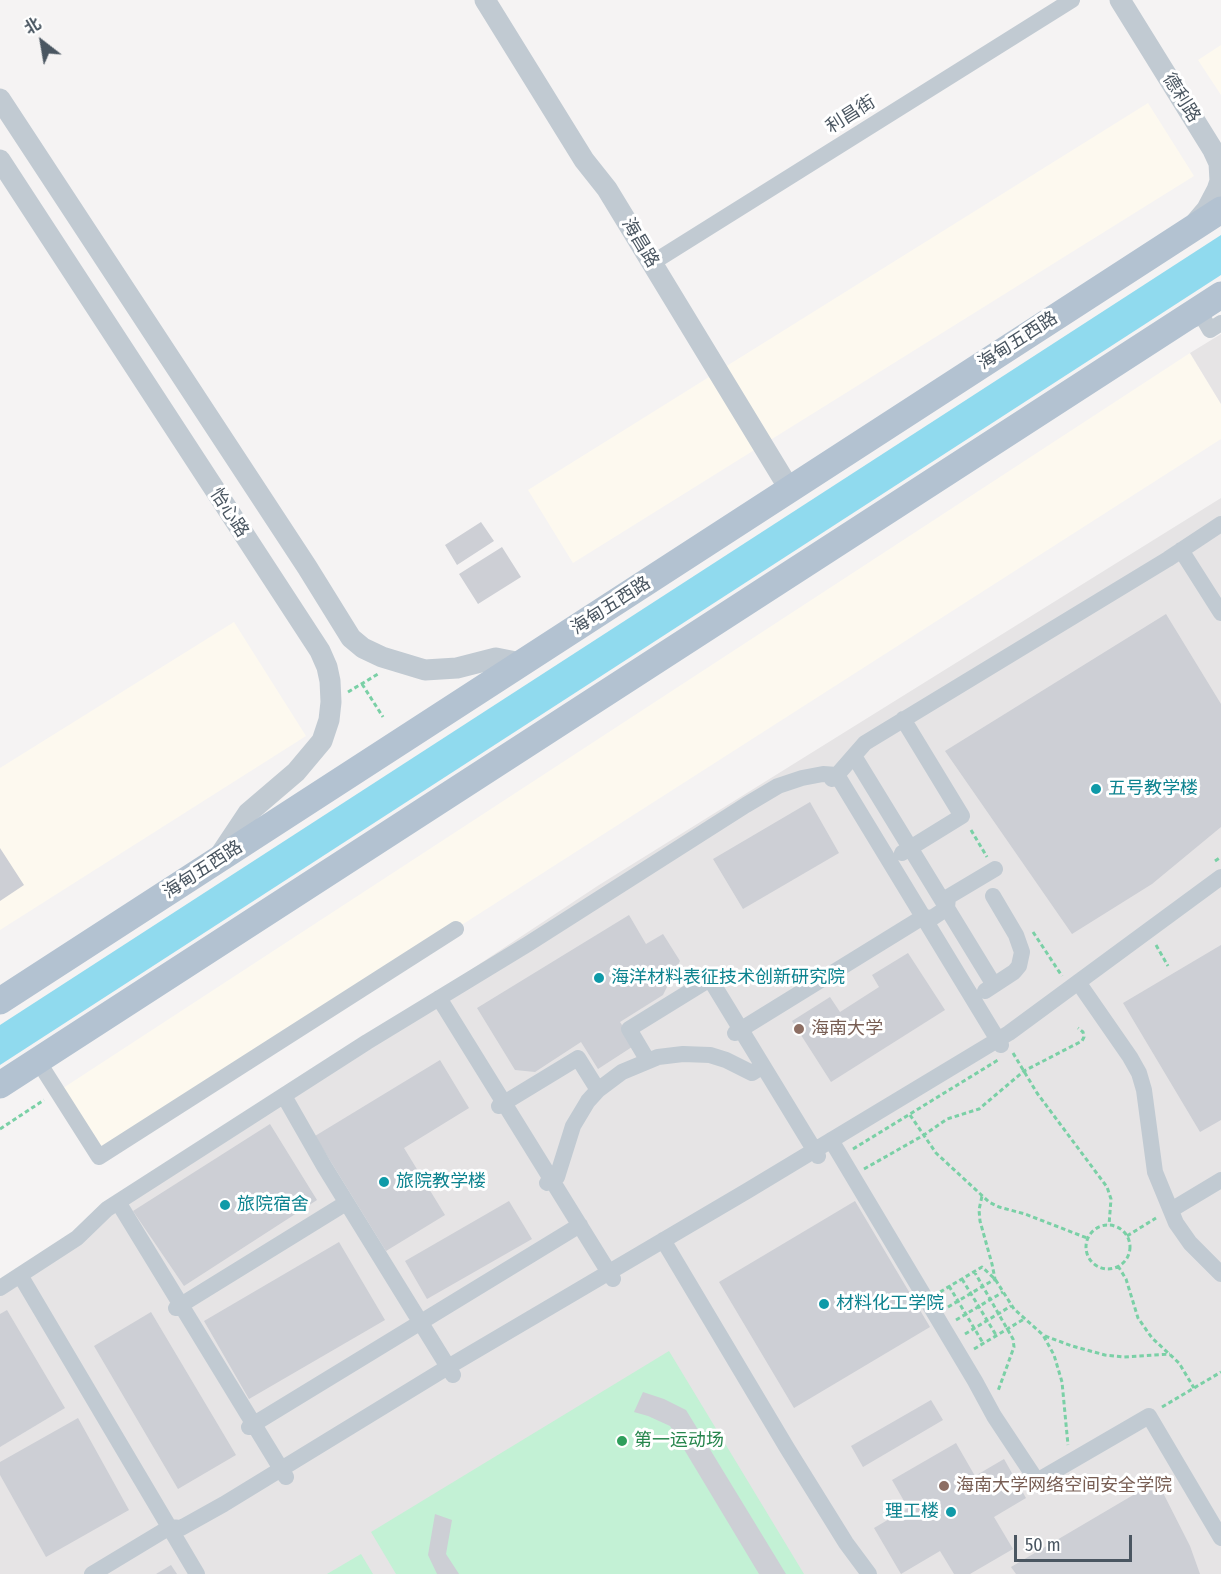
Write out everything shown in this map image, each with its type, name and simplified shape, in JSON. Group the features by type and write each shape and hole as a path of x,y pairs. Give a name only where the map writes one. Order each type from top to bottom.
{"main road":[{"name":"海甸五西路","path":"0,1001 1221,210"},
{"path":"0,1085 1221,295"}],"street":[{"name":"海昌路","path":"485,0 584,160 657,260 796,486"},
{"name":"海昌路","path":"495,0 591,157 617,184 657,260"},
{"name":"利昌街","path":"657,260 1072,0"},
{"name":"德利路","path":"1120,0 1219,163 1220,181 1217,190 1207,209 1190,230"},
{"name":"德利路","path":"1129,0 1221,146"},
{"name":"怡心路","path":"0,99 307,567 347,633 356,643 382,657 425,670 457,668 496,658 521,663"},
{"name":"怡心路","path":"0,160 320,651 327,667 331,702 329,720 322,741 296,772 248,813 215,862"},
{"path":"1163,333 1202,316 1210,330 1221,323"},
{"path":"1183,552 1221,524"},
{"path":"0,1293 78,1243 117,1206 438,1002 536,946 752,808 794,787 815,781 836,780 855,759 905,722 1221,531"},
{"path":"1183,552 1221,613"},
{"path":"886,862 962,816 905,722"},
{"path":"855,759 994,985"},
{"path":"836,780 999,1046"},
{"path":"947,908 948,897 994,869"},
{"path":"92,1574 170,1533 185,1537 281,1475 448,1373 999,1046 1221,877"},
{"path":"1080,985 1221,885"},
{"path":"970,1000 1014,972 1022,952 1016,935 993,896"},
{"path":"736,1028 918,916 932,918 947,908"},
{"path":"38,1061 99,1157 456,929"},
{"path":"648,1060 629,1029 704,982 736,1028 814,1154"},
{"path":"1080,985 1139,1073 1144,1090 1155,1172 1176,1223 1190,1244 1221,1274"},
{"path":"438,1002 608,1277"},
{"path":"549,1182 557,1177 573,1125 588,1101 598,1090 622,1072 648,1060 670,1055 710,1055 752,1073 761,1068"},
{"path":"501,1105 578,1058 598,1090"},
{"path":"283,1100 448,1373"},
{"path":"833,1143 994,1416 1037,1481 1149,1416 1221,1538"},
{"path":"1171,1210 1221,1180"},
{"path":"117,1206 281,1475"},
{"path":"180,1309 346,1206"},
{"path":"249,1422 575,1224"},
{"path":"662,1245 805,1489 861,1574"},
{"path":"662,1245 846,1543 869,1574"},
{"path":"0,1288 19,1279"},
{"path":"19,1279 170,1533 197,1574"},
{"path":"110,1574 170,1533"},
{"path":"170,1533 190,1574"}],"path":[{"path":"344,694 379,674"},
{"path":"362,684 383,717"},
{"path":"1156,945 1168,966"},
{"path":"853,1176 947,1119 979,1109 1024,1071 1082,1041 1083,1032 1078,1028"},
{"path":"999,1046 1024,1071 1037,1093 1107,1187 1111,1199 1109,1225"},
{"path":"0,1128 57,1092"},
{"path":"910,1115 945,1163 982,1196 999,1207 1025,1214 1087,1238"},
{"path":"982,1196 979,1210 980,1221 994,1279"},
{"path":"1127,1236 1171,1210"},
{"path":"1109,1225 1118,1227 1127,1236 1130,1251 1127,1258 1118,1266 1110,1269 1095,1265 1086,1253 1087,1238 1097,1227 1109,1225"},
{"path":"1118,1266 1126,1279 1138,1318 1152,1338 1184,1369 1194,1388"},
{"path":"936,1295 982,1267 994,1279 1011,1306 1043,1335 1054,1355 1062,1382 1066,1409 1066,1437 1071,1452"},
{"path":"974,1271 1013,1339 1014,1347 996,1396 991,1388"},
{"path":"962,1279 996,1335"},
{"path":"946,1313 944,1309 994,1279"},
{"path":"949,1286 983,1343"},
{"path":"952,1322 1003,1292"},
{"path":"960,1336 1011,1306"},
{"path":"969,1351 1024,1318"},
{"path":"1043,1335 1105,1355 1124,1357 1170,1354"},
{"path":"1159,1408 1221,1372"}],"shaded area":[{"path":"1221,45 1221,95 1198,60"},
{"path":"1148,103 1194,176 573,563 528,490"},
{"path":"1221,334 1221,404 1190,353"},
{"path":"1190,353 1221,404 1221,439 99,1157 57,1092"},
{"name":"海南大学","path":"1221,498 1221,1574 0,1574 0,1281 599,885"},
{"path":"234,622 306,736 0,930 0,768"}],"green space":[{"name":"第一运动场","path":"669,1351 804,1574 396,1574 371,1532"},
{"path":"361,1554 373,1574 327,1574"}],"water":[{"path":"1221,235 1221,275 0,1065 0,1025"}],"building":[{"path":"481,522 494,541 457,565 445,545"},
{"path":"502,547 521,577 478,604 459,574"},
{"name":"五号教学楼","path":"1166,614 1221,704 1221,827 1152,884 1072,934 945,751"},
{"path":"810,802 839,853 743,909 713,859"},
{"path":"0,848 24,885 0,901"},
{"name":"海洋材料表征技术创新研究院","path":"629,915 646,944 663,934 680,961 663,995 620,1022 635,1045 598,1069 581,1042 535,1072 515,1070 477,1008"},
{"path":"1221,945 1221,1120 1200,1132 1123,1003"},
{"path":"908,953 945,1010 831,1082 792,1021 830,997 840,1012 879,987 872,975"},
{"name":"旅院教学楼","path":"440,1060 469,1108 404,1148 445,1215 386,1251 315,1136"},
{"name":"旅院宿舍","path":"270,1124 317,1200 184,1286 133,1211"},
{"name":"旅院教学楼","path":"509,1201 532,1239 427,1299 405,1261"},
{"name":"材料化工学院","path":"855,1201 930,1327 794,1408 719,1282"},
{"name":"旅院宿舍","path":"339,1242 385,1320 249,1399 204,1321"},
{"path":"7,1310 65,1408 0,1447 0,1314"},
{"path":"151,1312 236,1455 178,1489 94,1346"},
{"path":"643,1392 686,1410 786,1574 759,1574 670,1426 634,1412"},
{"path":"931,1400 943,1420 863,1467 851,1446"},
{"path":"78,1418 129,1510 46,1557 0,1475 0,1462"},
{"name":"理工楼","path":"956,1443 975,1476 1004,1459 1026,1498 994,1517 1013,1549 970,1574 954,1574 940,1551 901,1574 874,1528 908,1508 892,1480"},
{"path":"1157,1481 1190,1546 1200,1574 1016,1574 1011,1567"},
{"path":"435,1514 452,1520 446,1554 459,1574 437,1574 428,1555"},
{"path":"171,1565 177,1574 156,1574"}],"place":[{"name":"五号教学楼","path":"1096,789"},
{"name":"海洋材料表征技术创新研究院","path":"599,978"},
{"name":"海南大学","path":"799,1029"},
{"name":"旅院教学楼","path":"384,1182"},
{"name":"旅院宿舍","path":"225,1205"},
{"name":"材料化工学院","path":"824,1304"},
{"name":"第一运动场","path":"622,1441"},
{"name":"海南大学网络空间安全学院","path":"944,1486"},
{"name":"理工楼","path":"951,1512"}]}
